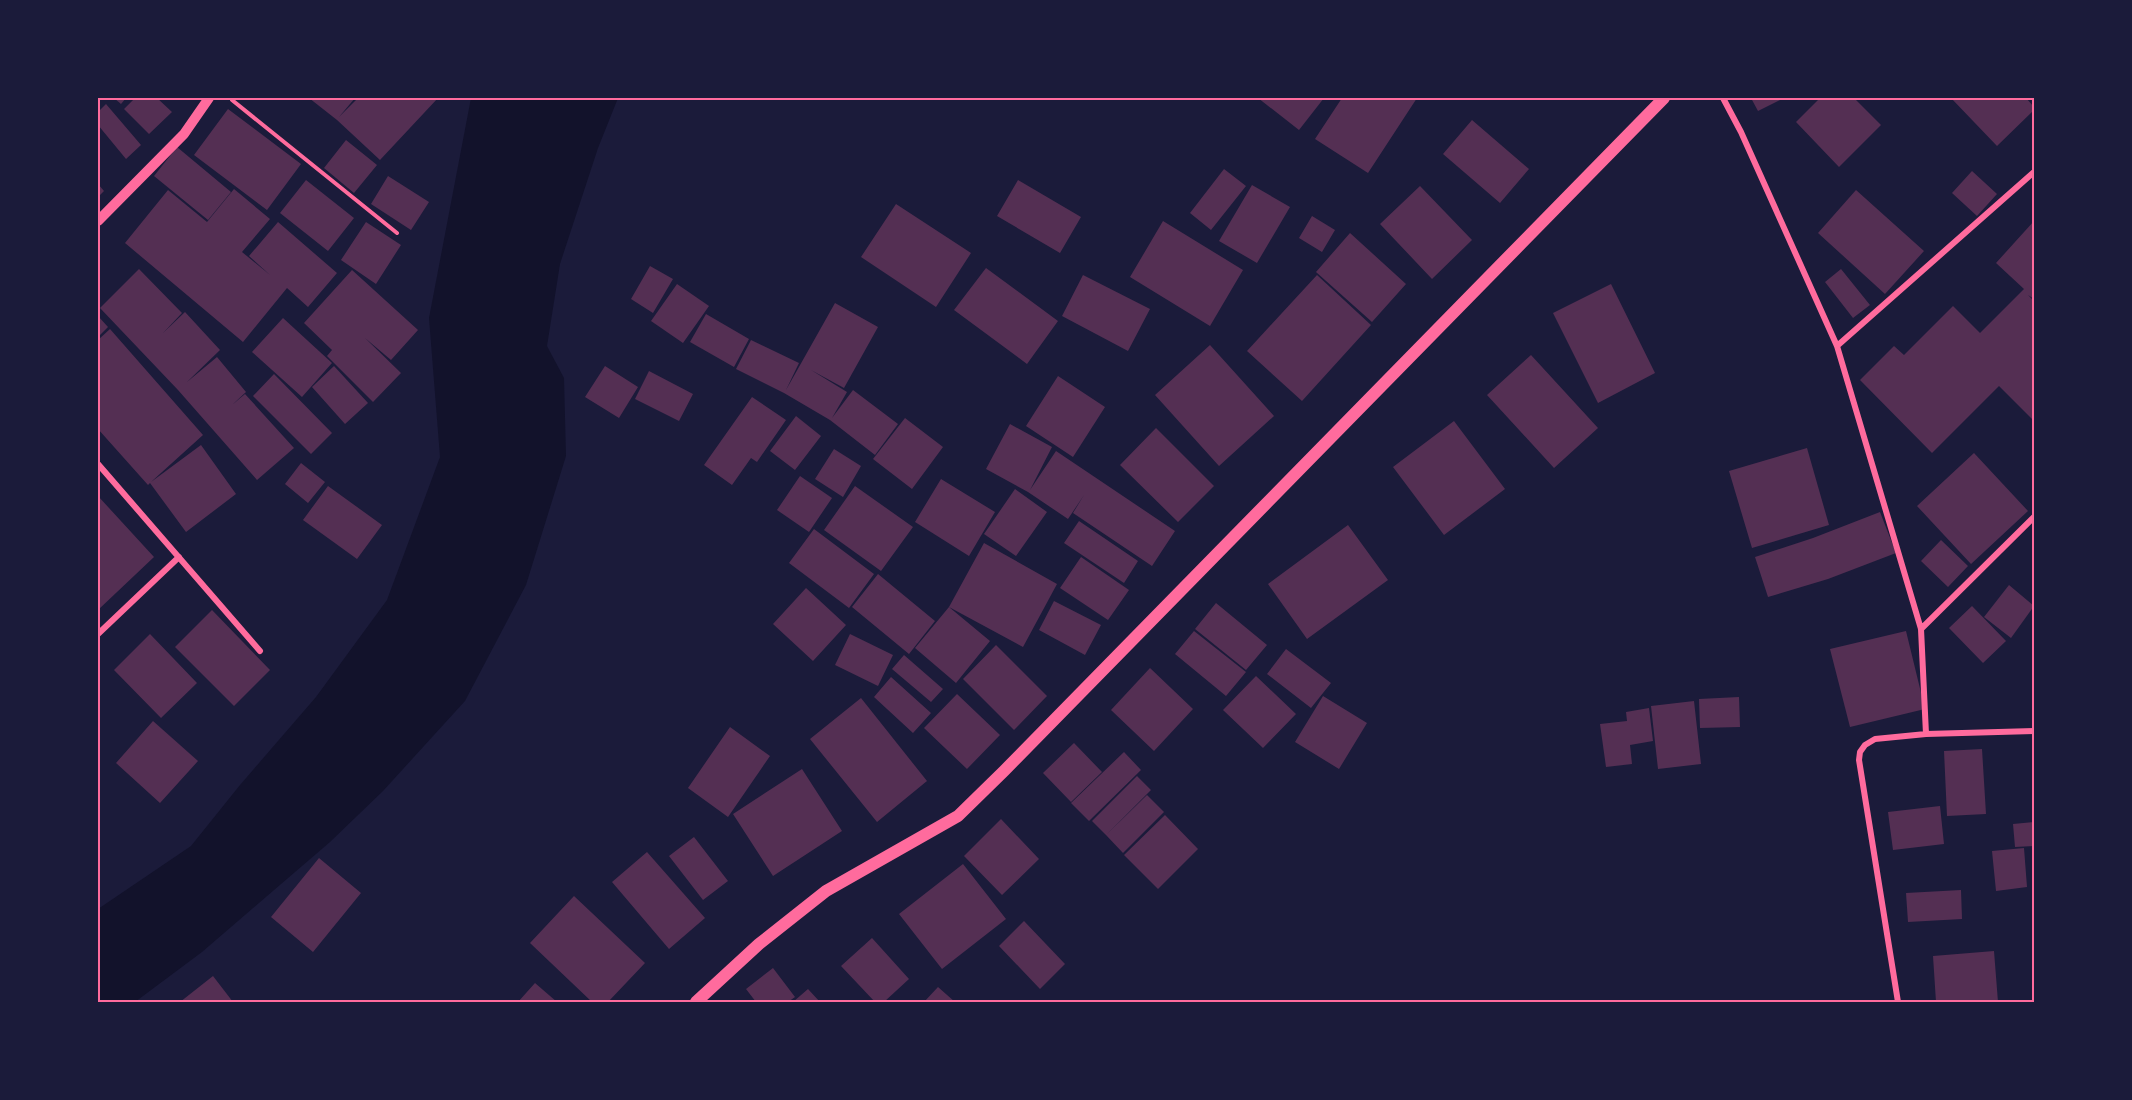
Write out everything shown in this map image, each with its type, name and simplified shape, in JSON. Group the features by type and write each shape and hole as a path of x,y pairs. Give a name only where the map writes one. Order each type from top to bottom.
{"main road":[{"path":"696,1002 759,944 826,891 958,816 1664,98"}],"street":[{"path":"98,221 184,134 209,98"},
{"path":"1723,98 1741,132 1837,346 1921,629 1926,734"},
{"path":"1837,346 2034,172"},
{"path":"98,464 260,651"},
{"path":"1921,629 2034,517"},
{"path":"98,634 179,557"},
{"path":"1898,1002 1858,760 1860,752 1865,745 1875,740 1926,734 2034,731"}],"path":[{"path":"230,98 397,233"}],"shaded area":[{"path":"471,98 618,98 598,148 560,264 547,346 564,378 566,456 526,585 465,701 383,791 330,842 202,952 135,1002 98,1002 98,909 191,846 316,697 387,600 440,457 429,318"}],"building":[{"path":"114,98 126,98 121,104"},
{"path":"135,98 157,98 172,112 149,134 124,109"},
{"path":"309,98 355,98 339,117 358,98 438,98 380,160 337,120"},
{"path":"1258,98 1324,98 1299,130"},
{"path":"1342,98 1417,98 1368,173 1315,139"},
{"path":"1751,98 1784,98 1758,111"},
{"path":"1820,98 1854,98 1881,125 1839,167 1796,122"},
{"path":"1951,98 2026,98 2034,110 1997,146"},
{"path":"106,104 141,145 126,159 98,125 98,112"},
{"path":"228,109 301,164 267,210 194,155"},
{"path":"1472,120 1529,169 1500,203 1443,154"},
{"path":"346,140 377,165 354,193 324,168"},
{"path":"177,147 231,192 208,220 154,176"},
{"path":"1224,169 1246,186 1211,230 1190,213"},
{"path":"1972,171 1997,194 1977,216 1952,193"},
{"path":"388,176 429,202 411,230 371,204"},
{"path":"306,180 354,218 328,251 280,213"},
{"path":"1018,180 1081,217 1060,253 997,216"},
{"path":"98,184 104,191 98,197"},
{"path":"1252,185 1290,207 1257,263 1219,241"},
{"path":"1420,186 1472,240 1432,279 1380,224"},
{"path":"234,189 270,219 242,252 270,275 249,256 278,222 337,273 308,307 287,288 243,342 125,243 168,190 207,222"},
{"path":"1856,190 1924,251 1885,294 1818,233"},
{"path":"896,204 971,253 936,307 861,257"},
{"path":"1312,216 1335,230 1322,252 1299,238"},
{"path":"1163,221 1243,270 1210,326 1130,277"},
{"path":"2034,221 2034,299 2028,295 2034,301 2034,421 1999,386 1932,453 1860,380 1894,346 1904,355 1953,306 1980,333 2024,289 1996,263"},
{"path":"366,222 401,245 376,284 341,260"},
{"path":"1350,233 1406,284 1372,322 1316,272"},
{"path":"650,266 673,279 653,313 631,299"},
{"path":"986,268 1058,321 1027,364 954,310"},
{"path":"139,269 182,313 163,333 185,312 220,350 187,382 217,357 246,392 232,405 245,394 294,448 257,480 178,390 100,308"},
{"path":"1841,269 1870,305 1853,318 1825,282"},
{"path":"352,270 418,330 391,360 365,338 401,373 373,402 327,356 332,350 304,323"},
{"path":"1083,275 1150,309 1128,351 1062,316"},
{"path":"1317,275 1371,325 1302,401 1247,351"},
{"path":"677,284 709,306 683,343 651,321"},
{"path":"1611,284 1655,373 1598,403 1553,313"},
{"path":"835,303 878,327 844,388 811,370 847,392 832,418 853,390 898,424 875,455 830,420 736,369 751,340 799,363 786,390"},
{"path":"706,314 749,339 734,367 690,342"},
{"path":"98,316 108,327 98,337"},
{"path":"283,318 332,363 302,397 252,352"},
{"path":"110,329 203,435 151,482 201,445 236,494 186,532 150,483 148,485 98,429 98,340"},
{"path":"1210,345 1274,416 1219,466 1155,395"},
{"path":"1531,355 1598,428 1554,468 1487,395"},
{"path":"334,366 368,403 345,424 312,387"},
{"path":"605,366 638,387 619,418 585,397"},
{"path":"649,371 693,394 679,421 635,399"},
{"path":"274,374 332,433 311,454 253,396"},
{"path":"1058,376 1105,407 1073,457 1026,426"},
{"path":"752,397 786,420 757,462 751,458 732,485 704,465"},
{"path":"796,416 821,436 795,470 770,451"},
{"path":"905,418 943,447 912,489 873,459"},
{"path":"1454,421 1505,489 1444,535 1393,467"},
{"path":"1010,424 1052,447 1030,490 1056,451 1175,531 1152,566 1073,513 1084,495 1068,519 1028,492 986,469"},
{"path":"1156,428 1214,486 1178,522 1120,465"},
{"path":"1807,448 1829,525 1752,548 1729,471"},
{"path":"834,449 861,466 843,497 815,479"},
{"path":"1974,453 2028,511 1971,564 1917,506"},
{"path":"301,463 325,482 308,503 285,484"},
{"path":"800,476 832,498 809,532 777,510"},
{"path":"941,479 995,512 969,556 915,522"},
{"path":"328,486 382,525 357,559 303,520"},
{"path":"855,486 913,527 881,571 824,530"},
{"path":"1015,489 1047,512 1016,556 984,534"},
{"path":"98,496 154,557 98,610"},
{"path":"1880,512 1896,553 1828,579 1768,597 1755,557"},
{"path":"1079,521 1138,561 1124,583 1064,543"},
{"path":"1348,525 1388,580 1307,639 1268,584"},
{"path":"814,529 874,574 849,608 789,563"},
{"path":"1941,540 1968,566 1948,587 1921,561"},
{"path":"984,543 1057,584 1023,647 949,607"},
{"path":"1081,557 1129,590 1108,620 1060,588"},
{"path":"878,574 935,621 909,654 852,607"},
{"path":"2009,585 2034,606 2011,638 1984,617"},
{"path":"806,588 846,625 813,661 773,624"},
{"path":"1054,601 1101,625 1085,655 1039,630"},
{"path":"1216,603 1267,645 1246,670 1195,629"},
{"path":"1972,606 2006,641 1983,663 1949,628"},
{"path":"949,607 990,641 956,683 915,648"},
{"path":"212,610 270,670 234,706 175,647"},
{"path":"1194,631 1246,672 1226,696 1175,654"},
{"path":"1906,631 1925,709 1850,727 1830,649"},
{"path":"150,634 197,683 161,718 114,670"},
{"path":"850,634 893,655 878,686 835,665"},
{"path":"996,645 1047,696 1014,730 963,679"},
{"path":"1286,649 1331,683 1311,708 1267,674"},
{"path":"904,655 943,689 931,702 892,669"},
{"path":"1150,668 1193,709 1154,751 1111,710"},
{"path":"1256,676 1296,714 1263,748 1223,710"},
{"path":"891,677 931,713 913,733 874,697"},
{"path":"957,694 1000,735 967,769 924,728"},
{"path":"1323,696 1367,723 1339,769 1295,742"},
{"path":"1739,697 1740,727 1700,728 1699,699"},
{"path":"861,698 927,781 877,822 810,739"},
{"path":"1694,701 1701,764 1658,769 1651,706"},
{"path":"1649,708 1653,741 1630,745 1632,764 1606,767 1600,724 1627,721 1626,712"},
{"path":"153,721 198,761 160,803 116,763"},
{"path":"730,727 770,756 728,817 688,788"},
{"path":"1074,743 1102,772 1071,802 1043,773"},
{"path":"1982,749 1986,814 1947,816 1944,751"},
{"path":"1124,752 1141,770 1089,821 1071,803"},
{"path":"802,769 842,831 773,876 733,814"},
{"path":"1137,776 1151,790 1106,835 1092,821"},
{"path":"1147,795 1164,812 1123,853 1106,835"},
{"path":"1940,806 1944,844 1893,850 1888,812"},
{"path":"1165,815 1198,849 1158,889 1124,855"},
{"path":"1001,819 1039,859 1002,895 964,856"},
{"path":"2034,822 2034,846 2015,847 2013,824"},
{"path":"694,837 728,881 703,900 669,856"},
{"path":"2024,848 2027,887 1996,891 1992,851"},
{"path":"647,852 705,918 669,949 612,882"},
{"path":"319,858 361,893 313,952 271,917"},
{"path":"963,864 1006,919 942,969 899,914"},
{"path":"1961,890 1962,919 1908,922 1906,893"},
{"path":"574,896 645,963 608,1002 592,1002 530,943"},
{"path":"1024,921 1065,964 1040,989 999,946"},
{"path":"872,938 909,979 884,1002 875,1002 841,966"},
{"path":"1994,951 1998,1002 1936,1002 1933,956"},
{"path":"773,968 795,997 788,1002 756,1002 746,989"},
{"path":"213,976 233,1002 180,1002"},
{"path":"535,983 557,1002 518,1002"},
{"path":"938,987 955,1002 924,1002"},
{"path":"808,989 820,1002 793,1002"}]}
